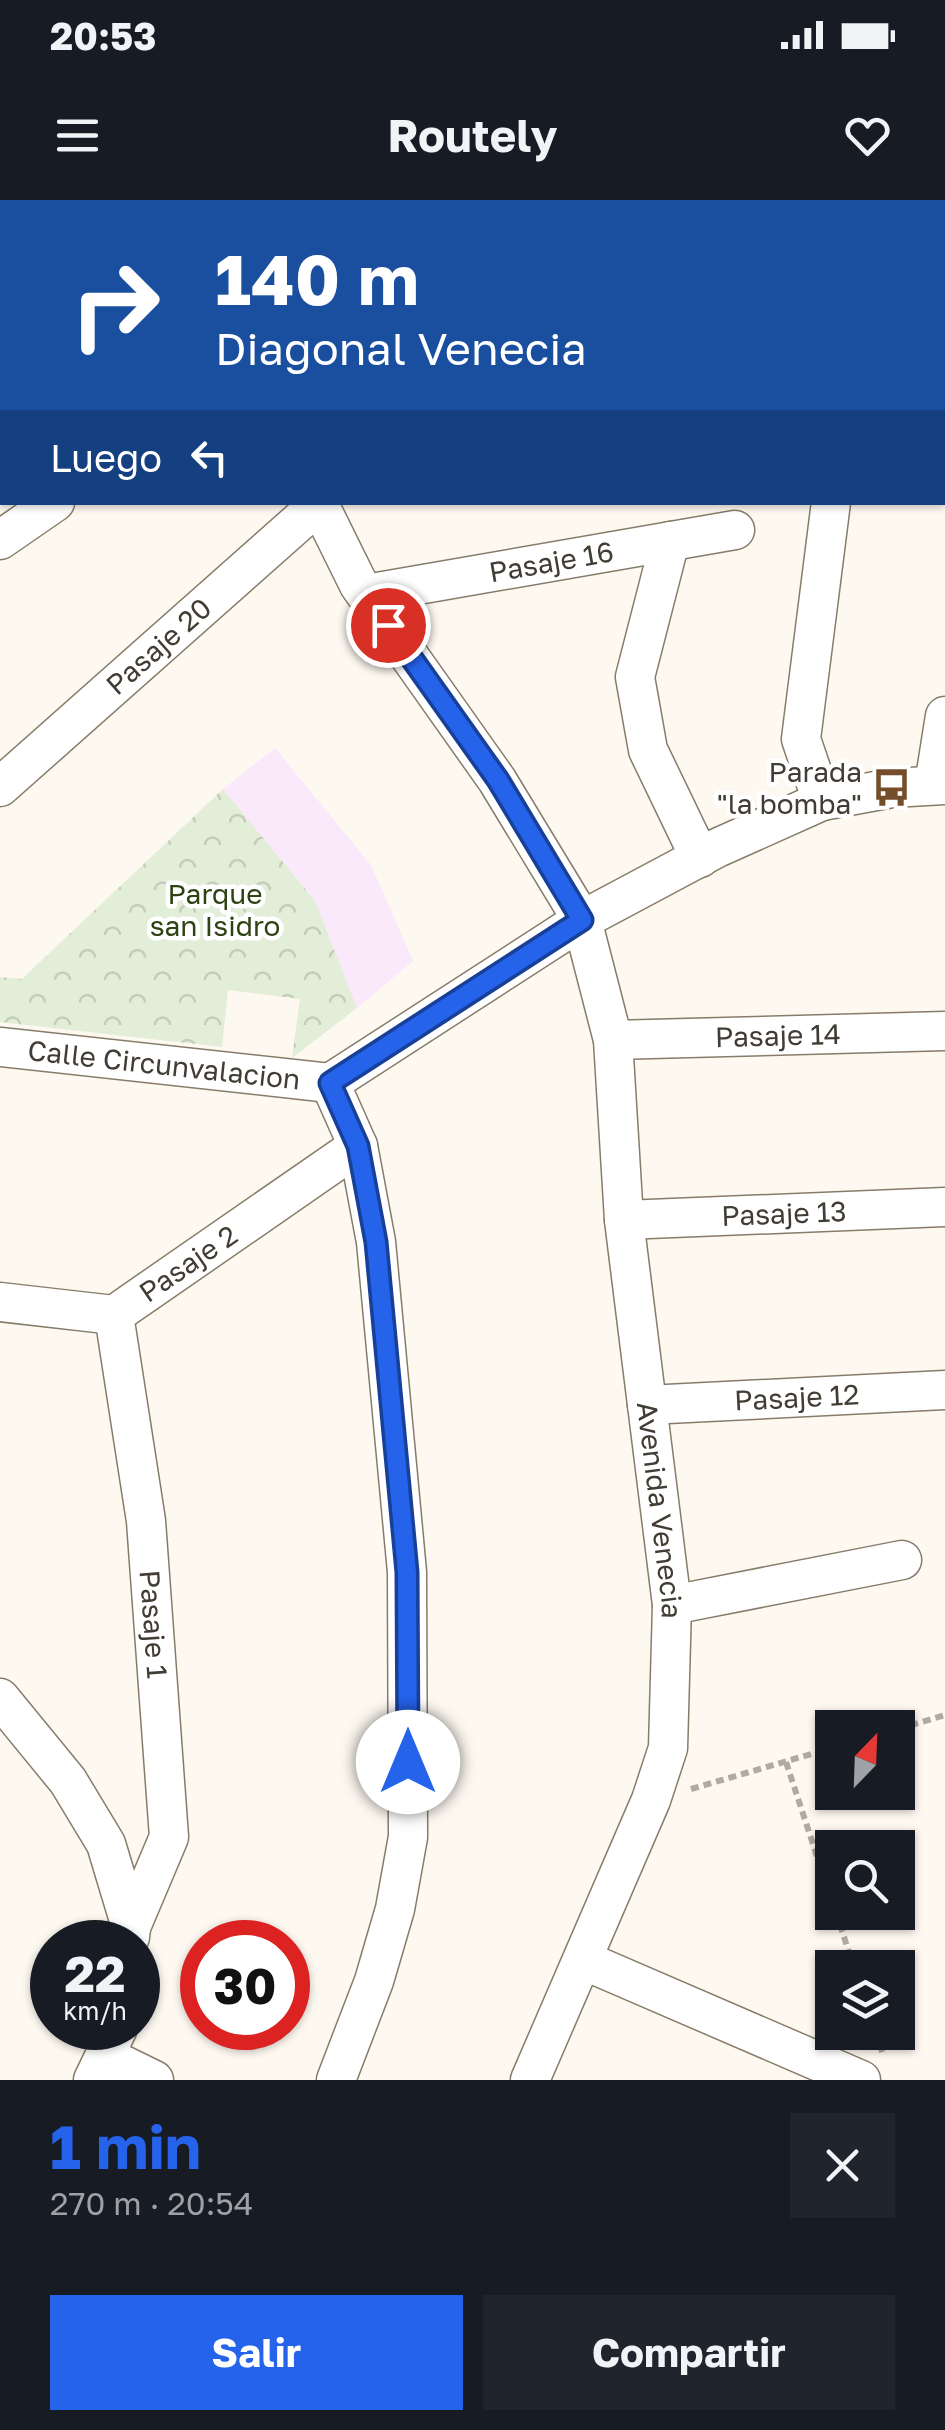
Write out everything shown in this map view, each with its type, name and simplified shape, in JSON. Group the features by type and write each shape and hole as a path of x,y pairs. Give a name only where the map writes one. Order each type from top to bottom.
{"street":[{"path":"0,540 51,505"},
{"name":"Pasaje 20","path":"0,788 317,505"},
{"name":"Avenida Venecia","path":"320,505 366,594 498,780 582,920 612,1040 624,1220 672,1605 668,1748 651,1800 530,2080"},
{"path":"822,800 801,739 831,505"},
{"name":"Pasaje 16","path":"366,594 735,530"},
{"path":"670,542 635,677 648,750 700,858"},
{"path":"330,1083 582,920 700,858 822,800 940,785 945,716"},
{"name":"Pasaje 14","path":"612,1040 945,1031"},
{"name":"Calle Circunvalacion","path":"0,1047 330,1083 358,1146 376,1242 407,1572 408,1837 374,1981 336,2080"},
{"name":"Pasaje 2","path":"0,1302 114,1315 358,1146"},
{"name":"Pasaje 13","path":"624,1220 945,1207"},
{"name":"Pasaje 1","path":"114,1315 146,1521 170,1837 136,1920"},
{"name":"Pasaje 12","path":"647,1405 945,1390"},
{"path":"672,1605 902,1560"},
{"path":"0,1698 68,1781 106,1844 126,1920"},
{"path":"583,1960 861,2080"},
{"path":"105,2055 154,2080"}],"path":[{"path":"915,1724 945,1715"},
{"path":"651,1800 815,1753"},
{"path":"786,1762 815,1850"}],"shaded area":[{"path":"275,748 371,865 413,961 357,1008 311,896 223,789"}],"green space":[{"name":"Parque san Isidro","path":"223,789 315,901 357,1008 292,1058 300,999 228,990 222,1047 0,1022 0,977 22,979"}],"place":[{"name":"Parada \"la bomba\"","path":"892,788"}],"route":[{"path":"388,625 498,780 582,920 330,1083 358,1146 376,1242 407,1572 408,1762"}]}
